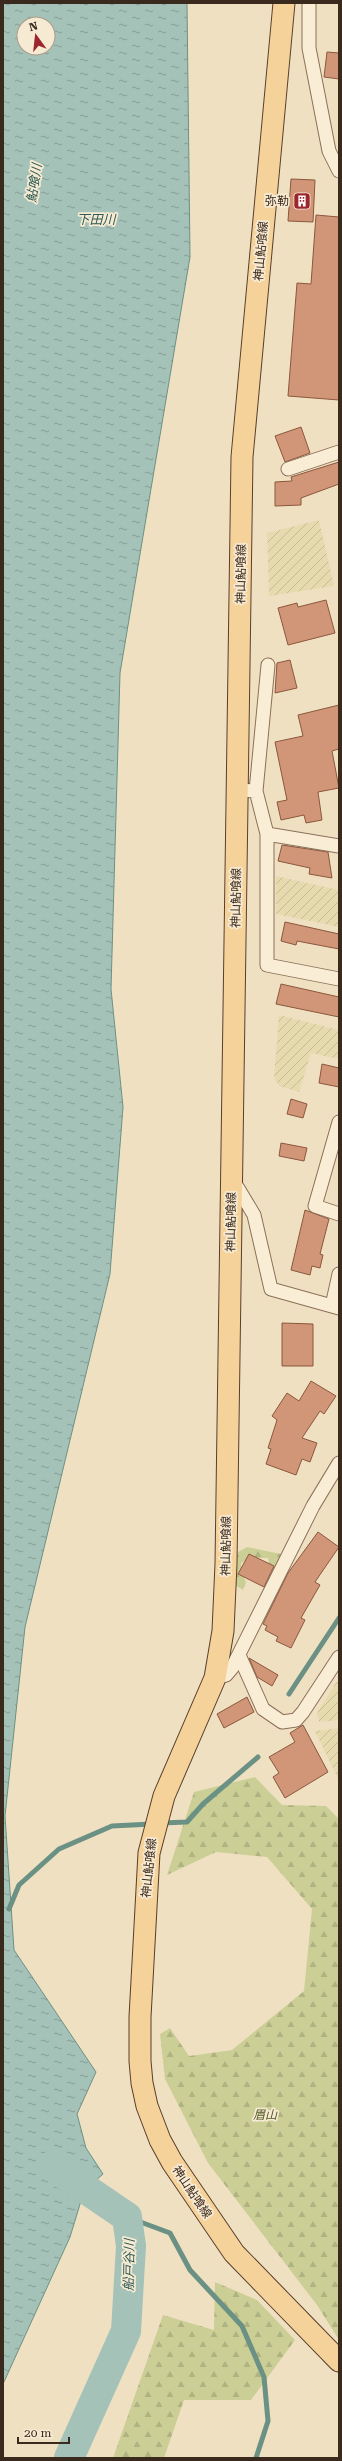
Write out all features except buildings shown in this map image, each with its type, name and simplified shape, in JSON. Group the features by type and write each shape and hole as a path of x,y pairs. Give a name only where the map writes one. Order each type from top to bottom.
{"main road":[{"name":"神山鮎喰線","path":"284,3 242,456 247,791 232,1178 226,1564 223,1632 215,1678 164,1796 149,1853 140,2061 147,2106 156,2130 172,2162 244,2266 339,2361"}],"street":[{"path":"309,3 309,48 329,151 339,171"},
{"path":"288,469 339,452"},
{"path":"268,665 247,791 267,834 267,965 339,979"},
{"path":"267,834 339,846"},
{"path":"339,1122 316,1206 339,1214"},
{"path":"232,1178 254,1215 271,1289 336,1307 339,1274"},
{"path":"215,1678 226,1675 239,1655 314,1506 339,1463"},
{"path":"239,1655 263,1709 282,1722 296,1720 303,1712 339,1657"}],"shaded area":[{"path":"319,520 334,586 269,596 267,533"},
{"path":"276,876 339,890 339,927 276,914"},
{"path":"279,1015 339,1030 339,1059 311,1053 299,1092 279,1086 274,1077"},
{"path":"339,1678 339,1720 319,1722 317,1713"},
{"path":"339,1728 339,1781 315,1731"}],"green space":[{"path":"247,1547 281,1554 276,1568 271,1570 268,1558 251,1558 241,1563 242,1574 246,1582 243,1590 235,1585 233,1574 238,1552"},
{"name":"眉山","path":"255,1777 282,1805 326,1806 339,1819 339,2340 317,2305 208,2163 165,2079 160,2034 170,2028 189,2056 232,2050 304,1991 312,1909 267,1857 216,1852 167,1875 194,1792"},
{"path":"215,2282 257,2300 295,2340 251,2400 184,2400 164,2458 113,2458 163,2315 214,2330"}],"water":[{"name":"下田川","path":"3,3 187,3 190,257 120,673 111,989 123,1107 110,1274 25,1627 5,1816 14,1950 96,2072 77,2114 86,2148 103,2174 84,2191 70,2237 3,2384"}],"waterway":[{"path":"289,1694 339,1618"},
{"path":"162,1823 187,1822 203,1804 258,1757"},
{"path":"9,1909 19,1885 59,1849 112,1826 152,1824"},
{"name":"船戸谷川","path":"52,2166 127,2217 131,2246 126,2331 69,2458"},
{"path":"127,2217 170,2233 190,2270 242,2326 264,2377 268,2421 256,2458"}],"place":[{"name":"弥勒","path":"302,201"}],"water label":[{"name":"鮎喰川","path":"34,183"}]}
